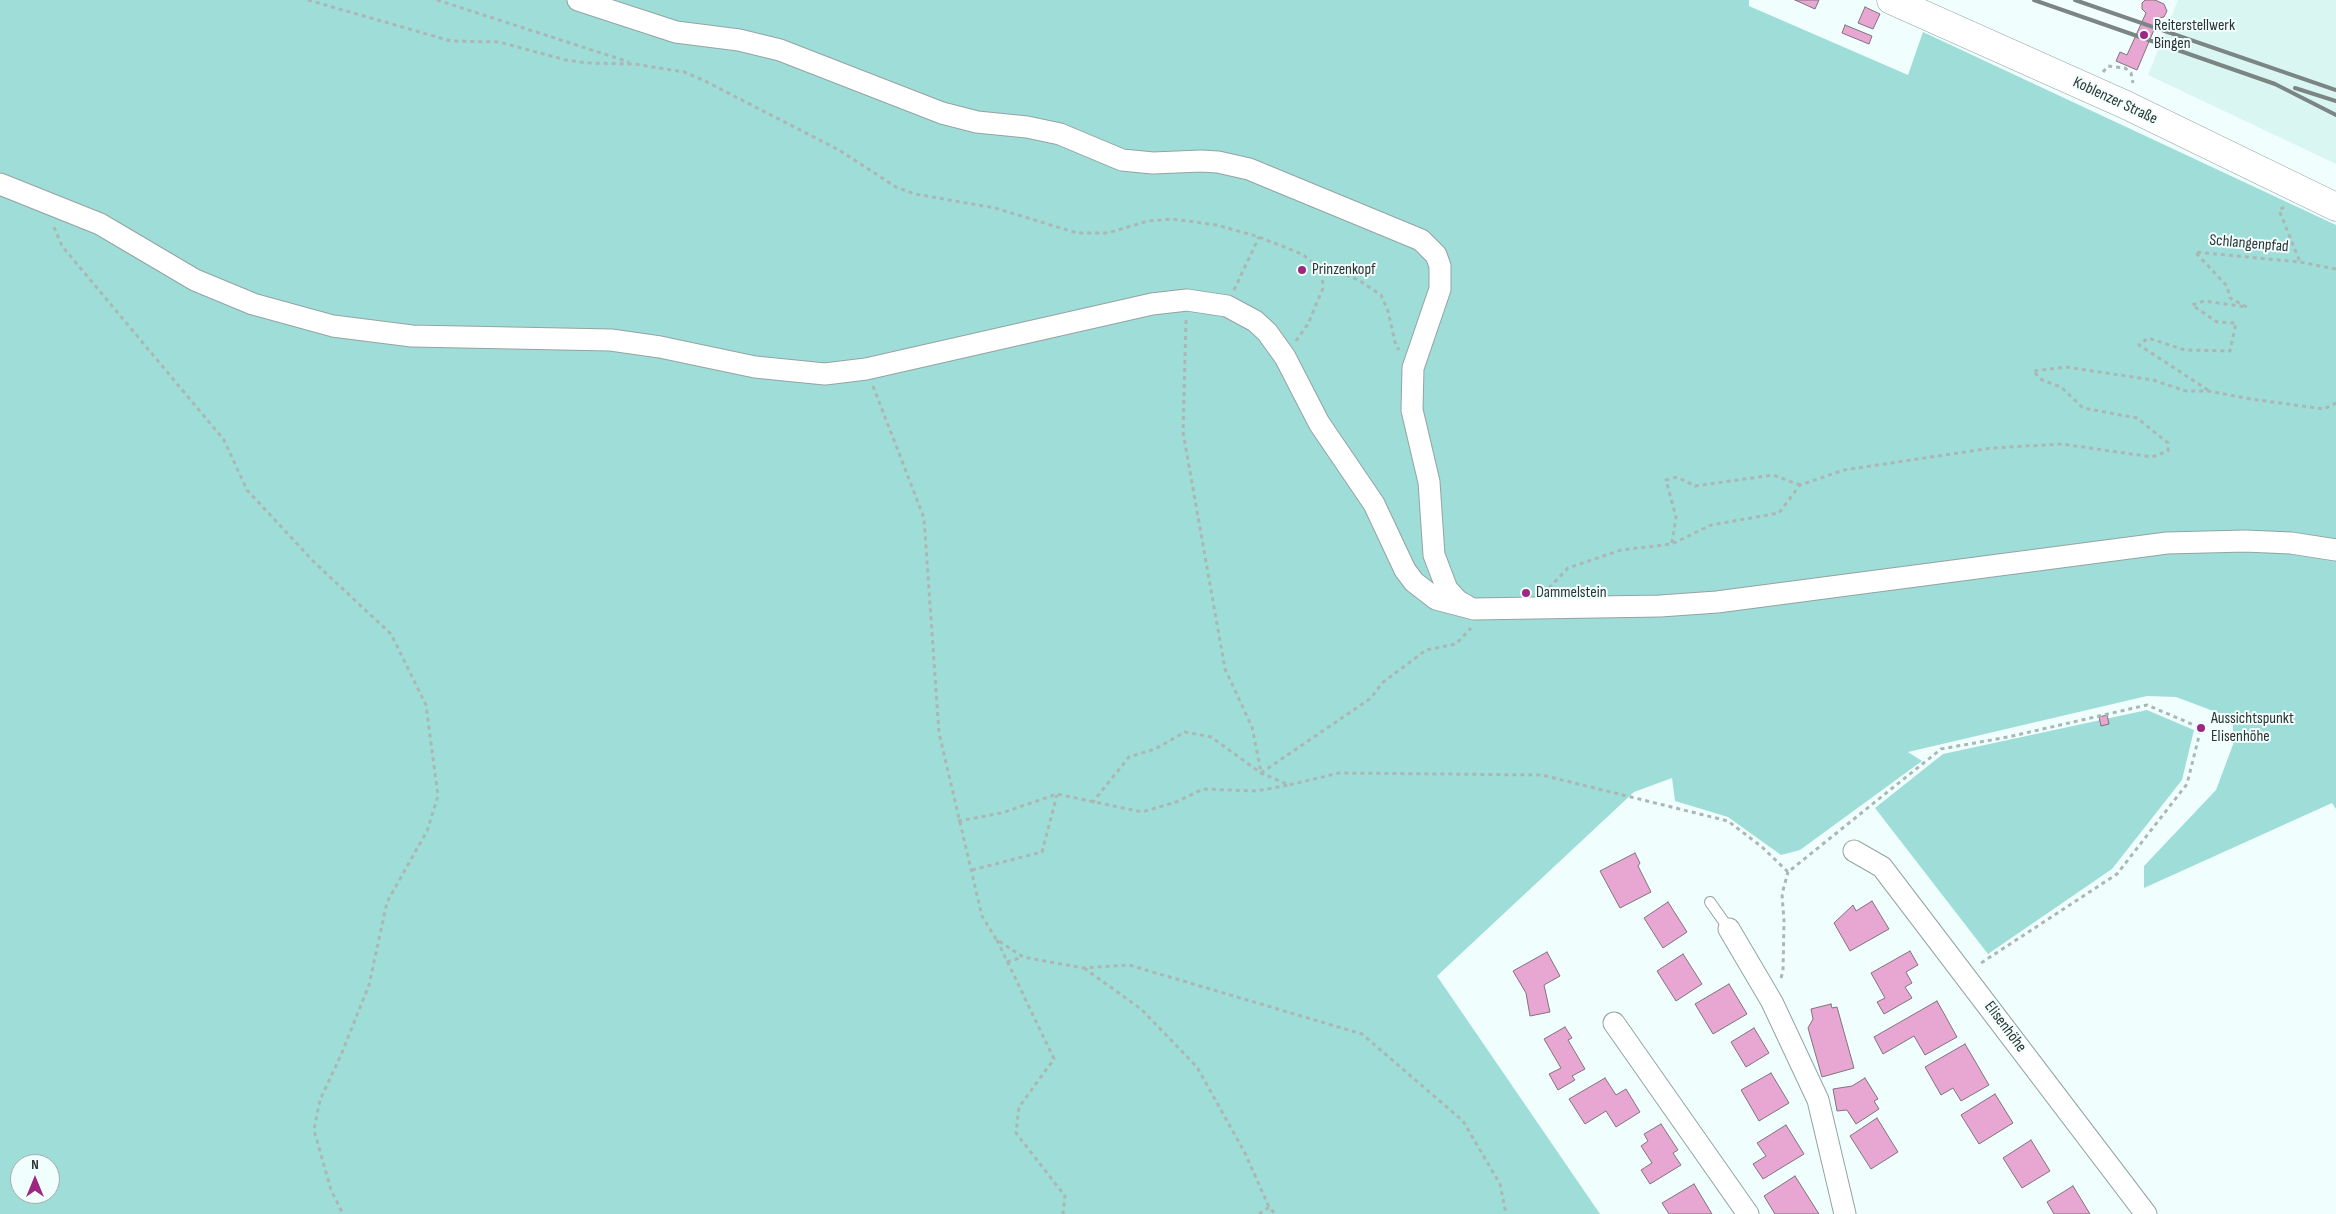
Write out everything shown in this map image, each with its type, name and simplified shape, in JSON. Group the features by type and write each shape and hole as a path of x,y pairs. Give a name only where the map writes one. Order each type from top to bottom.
{"main road":[{"name":"Koblenzer Straße","path":"1891,0 2126,105 2336,207"}],"street":[{"path":"578,0 676,32 739,40 780,50 942,113 977,122 1027,127 1060,134 1122,160 1153,163 1201,160 1249,169 1421,240 1436,255 1440,266 1440,289 1413,368 1412,410 1429,482 1434,555 1447,589 1458,601 1482,609"},
{"path":"0,184 100,224 194,280 253,304 333,326 412,336 583,339 637,342 755,367 825,374 866,369 1172,300 1187,300 1227,306 1240,312 1267,332 1285,357 1319,423 1374,504 1399,558 1414,582 1436,599 1482,609 1660,606 1716,602 2167,543 2245,541 2291,543 2336,550"},
{"name":"Elisenhöhe","path":"1854,851 1882,867 2146,1214"},
{"path":"1729,929 1772,1002 1818,1100 1845,1214"},
{"path":"1614,1023 1748,1214"}],"lane":[{"path":"1710,902 1729,929"}],"path":[{"path":"308,0 452,40 499,42 566,60 588,63 634,64 684,72 839,150 883,180 915,194 995,208 1077,233 1108,233 1148,221 1172,219 1217,225 1258,237 1302,254 1322,270 1360,280 1381,295 1388,311 1395,342 1404,359 1413,368"},
{"path":"437,0 634,64"},
{"path":"2102,72 2108,66 2125,66 2132,73 2134,80 2132,87"},
{"path":"42,201 62,246 224,440 247,490 314,562 391,634 426,705 438,796 427,831 387,902 369,986 341,1056 320,1100 314,1130 330,1190 344,1214"},
{"path":"2285,206 2279,210 2292,237 2300,262 2336,269"},
{"path":"1227,306 1258,237"},
{"name":"Schlangenpfad","path":"2208,391 2139,345 2148,338 2185,350 2230,351 2236,323 2217,322 2192,305 2204,301 2247,307 2230,298 2227,286 2195,252 2300,262"},
{"path":"1285,357 1308,324 1323,288 1322,270"},
{"path":"1187,300 1182,432 1225,669 1252,727 1261,773"},
{"path":"1548,589 1568,568 1620,550 1672,544 1711,525 1778,513 1800,485 1844,470 1992,448 2062,444 2152,457 2168,451 2168,443 2137,418 2083,408 2061,387 2042,380 2033,371 2066,367 2153,380 2186,391 2208,391 2324,409 2336,403"},
{"path":"866,369 924,518 939,733 958,821 972,870 982,916 996,939 1054,1058 1019,1107 1016,1133 1065,1196 1063,1214"},
{"path":"1672,544 1676,517 1666,480 1677,477 1695,486 1773,475 1800,485"},
{"path":"1261,773 1371,698 1382,683 1426,650 1456,644 1482,609"},
{"path":"1772,1002 1783,971 1782,894 1788,872 1941,748 2008,737 2147,705 2200,728 2187,784 2117,874 1964,974"},
{"path":"1092,803 1129,757 1155,749 1185,732 1211,737 1261,773 1289,785"},
{"path":"958,821 1002,813 1057,794 1092,803 1142,812 1176,802 1203,789 1256,791 1339,773 1542,775 1728,821 1762,847 1788,872"},
{"path":"972,870 1042,852 1057,794"},
{"path":"996,939 1023,957 1083,968 1130,965 1362,1034 1463,1121 1500,1184 1506,1214"},
{"path":"1007,962 1023,957"},
{"path":"1083,968 1141,1009 1197,1067 1245,1153 1269,1207 1275,1214"},
{"path":"1259,1214 1269,1207"}],"shaded area":[{"path":"0,0 1749,0 1749,6 1908,75 1923,32 2336,225 2336,809 2332,803 2144,888 2144,866 2216,790 2234,742 2232,718 2176,697 2147,696 1908,752 1922,761 1800,850 1781,855 1728,817 1675,801 1672,778 1634,792 1437,976 1600,1214 0,1214"},
{"path":"2178,0 2336,0 2336,164 2148,75"},
{"path":"2147,710 2194,730 2182,780 2112,869 1988,954 1875,808 1943,754"}],"building":[{"path":"1795,0 1819,0 1815,9"},
{"name":"Reiterstellwerk Bingen","path":"2145,0 2155,0 2164,4 2167,11 2164,17 2159,18 2137,70 2116,61 2120,52 2127,55 2146,13 2142,9 2142,3"},
{"path":"1865,7 1880,14 1873,29 1858,23"},
{"path":"1845,25 1872,36 1869,44 1842,33"},
{"path":"2107,715 2109,724 2101,726 2099,717"},
{"path":"1635,853 1640,863 1638,866 1651,892 1620,908 1600,871"},
{"path":"1872,901 1889,929 1850,951 1834,923 1853,905 1856,911"},
{"path":"1668,902 1687,932 1663,948 1644,918"},
{"path":"1910,951 1918,965 1906,972 1912,983 1905,987 1912,998 1884,1014 1877,1002 1885,998 1871,973"},
{"path":"1547,952 1560,976 1544,985 1550,1012 1530,1016 1526,993 1513,971"},
{"path":"1683,954 1702,984 1676,1001 1657,971"},
{"path":"1729,984 1747,1014 1713,1034 1695,1004"},
{"path":"1937,1001 1957,1037 1925,1055 1914,1036 1883,1054 1874,1037"},
{"path":"1831,1004 1832,1008 1837,1007 1854,1068 1822,1077 1808,1028 1813,1019 1811,1009"},
{"path":"1565,1027 1572,1038 1568,1040 1585,1069 1572,1076 1575,1080 1558,1090 1549,1074 1561,1068 1544,1039"},
{"path":"1754,1028 1769,1053 1746,1067 1731,1042"},
{"path":"1965,1044 1989,1085 1961,1101 1953,1088 1941,1095 1925,1067"},
{"path":"1771,1073 1789,1103 1759,1121 1741,1090"},
{"path":"1605,1078 1616,1095 1626,1089 1640,1112 1616,1127 1606,1111 1585,1124 1569,1099"},
{"path":"1865,1078 1878,1099 1874,1101 1879,1109 1856,1124 1847,1110 1837,1111 1833,1089 1852,1086"},
{"path":"1995,1094 2013,1123 1979,1144 1961,1115"},
{"path":"1877,1118 1898,1152 1871,1169 1850,1136"},
{"path":"1661,1124 1678,1150 1673,1153 1681,1165 1650,1184 1641,1170 1652,1163 1641,1146 1648,1141 1644,1134"},
{"path":"1786,1125 1804,1154 1763,1179 1753,1164 1766,1156 1757,1143"},
{"path":"2031,1140 2050,1171 2022,1188 2003,1158"},
{"path":"1795,1176 1819,1214 1775,1214 1764,1196"},
{"path":"1694,1184 1712,1214 1669,1214 1662,1203"},
{"path":"2073,1186 2090,1214 2054,1214 2047,1202"}],"railway":[{"path":"2034,0 2275,84 2336,115"},
{"path":"2075,0 2336,90"},
{"path":"2295,88 2336,101"}],"place":[{"name":"Reiterstellwerk Bingen","path":"2144,35"},
{"name":"Prinzenkopf","path":"1302,270"},
{"name":"Dammelstein","path":"1526,593"},
{"name":"Aussichtspunkt Elisenhöhe","path":"2201,728"}]}
